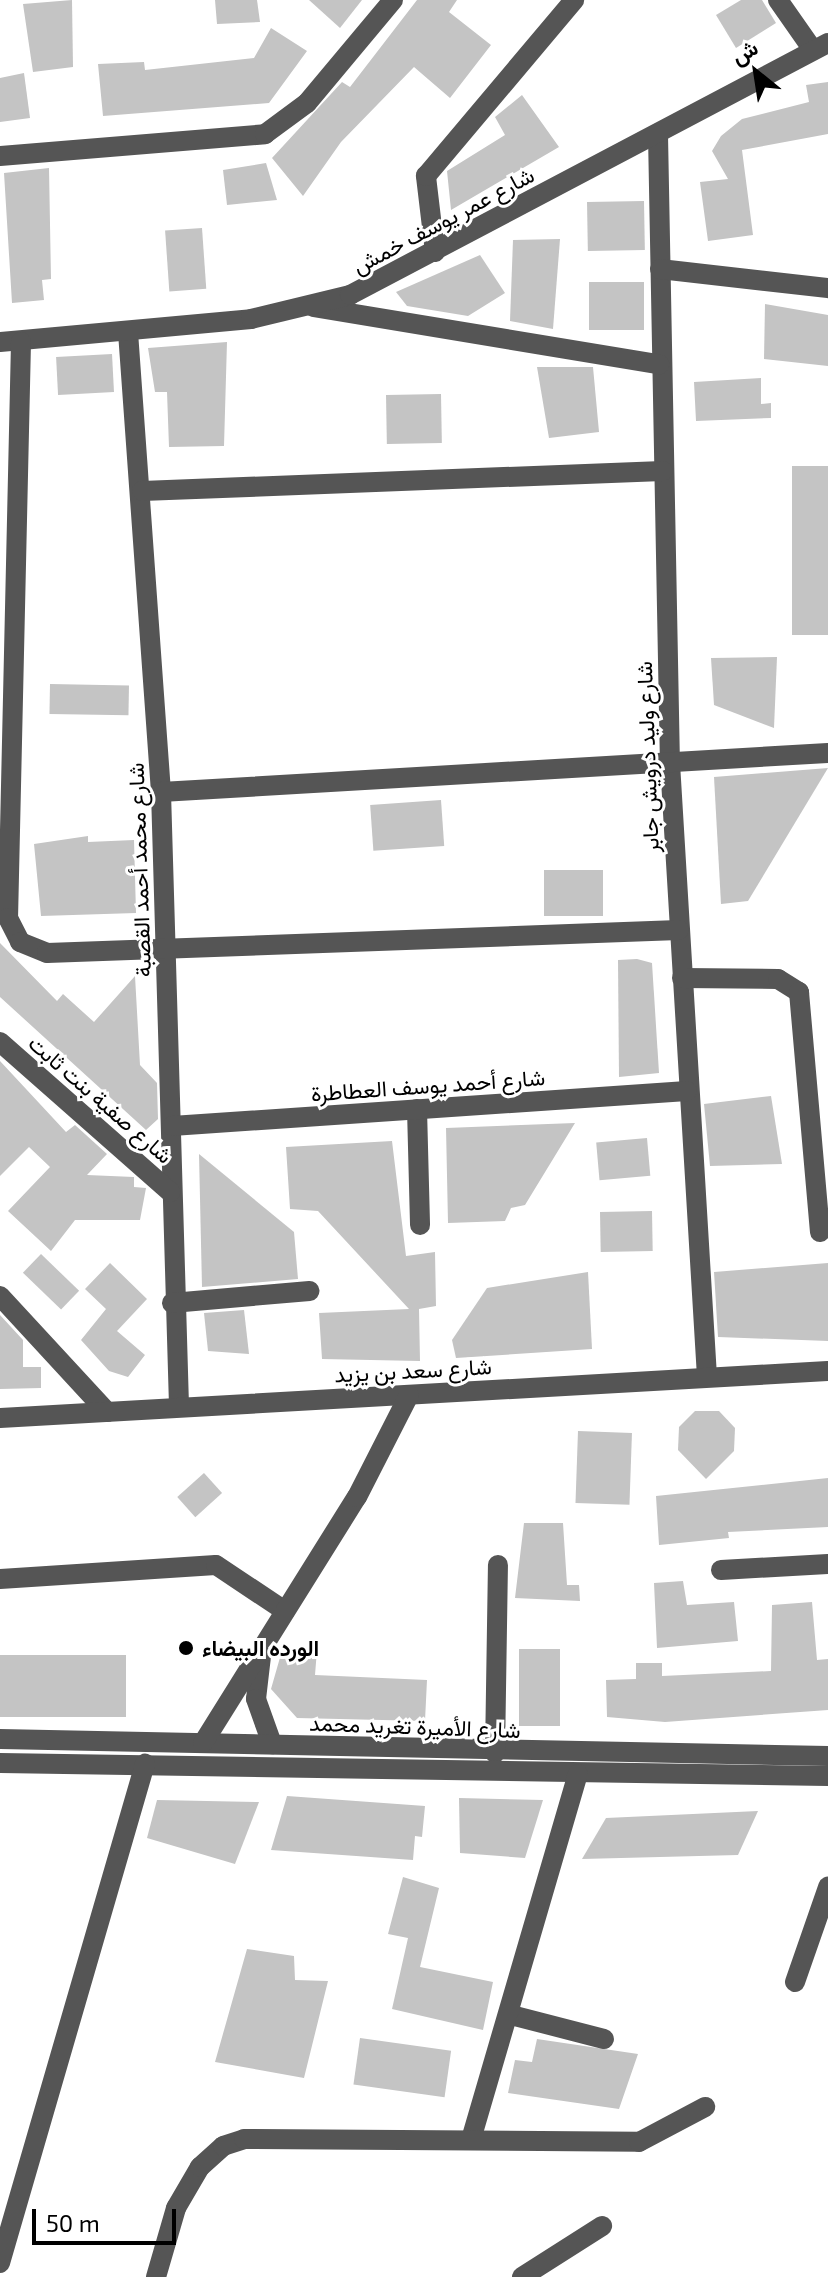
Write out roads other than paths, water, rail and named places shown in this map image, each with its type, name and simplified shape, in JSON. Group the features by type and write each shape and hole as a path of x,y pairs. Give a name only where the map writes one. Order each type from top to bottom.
{"street":[{"path":"0,156 265,134 307,103 393,0"},
{"path":"435,252 426,176 574,0"},
{"path":"778,0 820,46"},
{"name":"شارع عمر يوسف خمش","path":"0,342 128,332 313,307 435,252 820,46"},
{"name":"شارع وليد درويش جابر","path":"658,135 659,364 670,763 687,1091 707,1376"},
{"path":"660,269 828,288"},
{"path":"313,307 659,364"},
{"name":"شارع محمد أحمد القصبة","path":"128,332 142,491 161,792 172,1126 172,1303 179,1406"},
{"path":"21,342 8,918 20,942 47,953 679,930"},
{"path":"142,491 663,471"},
{"path":"161,792 828,753"},
{"path":"682,978 778,979 799,992 820,1232"},
{"name":"شارع صفية بنت ثابت","path":"0,1042 170,1192"},
{"name":"شارع أحمد يوسف العطاطرة","path":"172,1126 687,1091"},
{"path":"417,1109 420,1225"},
{"path":"172,1303 309,1291"},
{"path":"0,1296 107,1412"},
{"name":"شارع سعد بن يزيد","path":"0,1418 828,1371"},
{"path":"203,1743 357,1497 409,1395"},
{"path":"0,1579 199,1564 232,1572 285,1611"},
{"path":"721,1570 828,1564"},
{"path":"495,1753 498,1565"},
{"path":"262,1647 256,1699 272,1744"},
{"name":"شارع الأميرة تغريد محمد","path":"0,1739 272,1744 495,1753 828,1756"},
{"name":"شارع الأميرة تغريد محمد","path":"0,1763 828,1776"},
{"path":"0,2263 145,1764"},
{"path":"472,2136 511,2015 578,1774"},
{"path":"795,1982 828,1887"},
{"path":"511,2015 604,2039"},
{"path":"156,2277 176,2208 223,2146 257,2138 472,2136 639,2142 705,2107"},
{"path":"522,2277 602,2226"}],"place":[{"name":"الورده البيضاء","path":"186,1648"}]}
